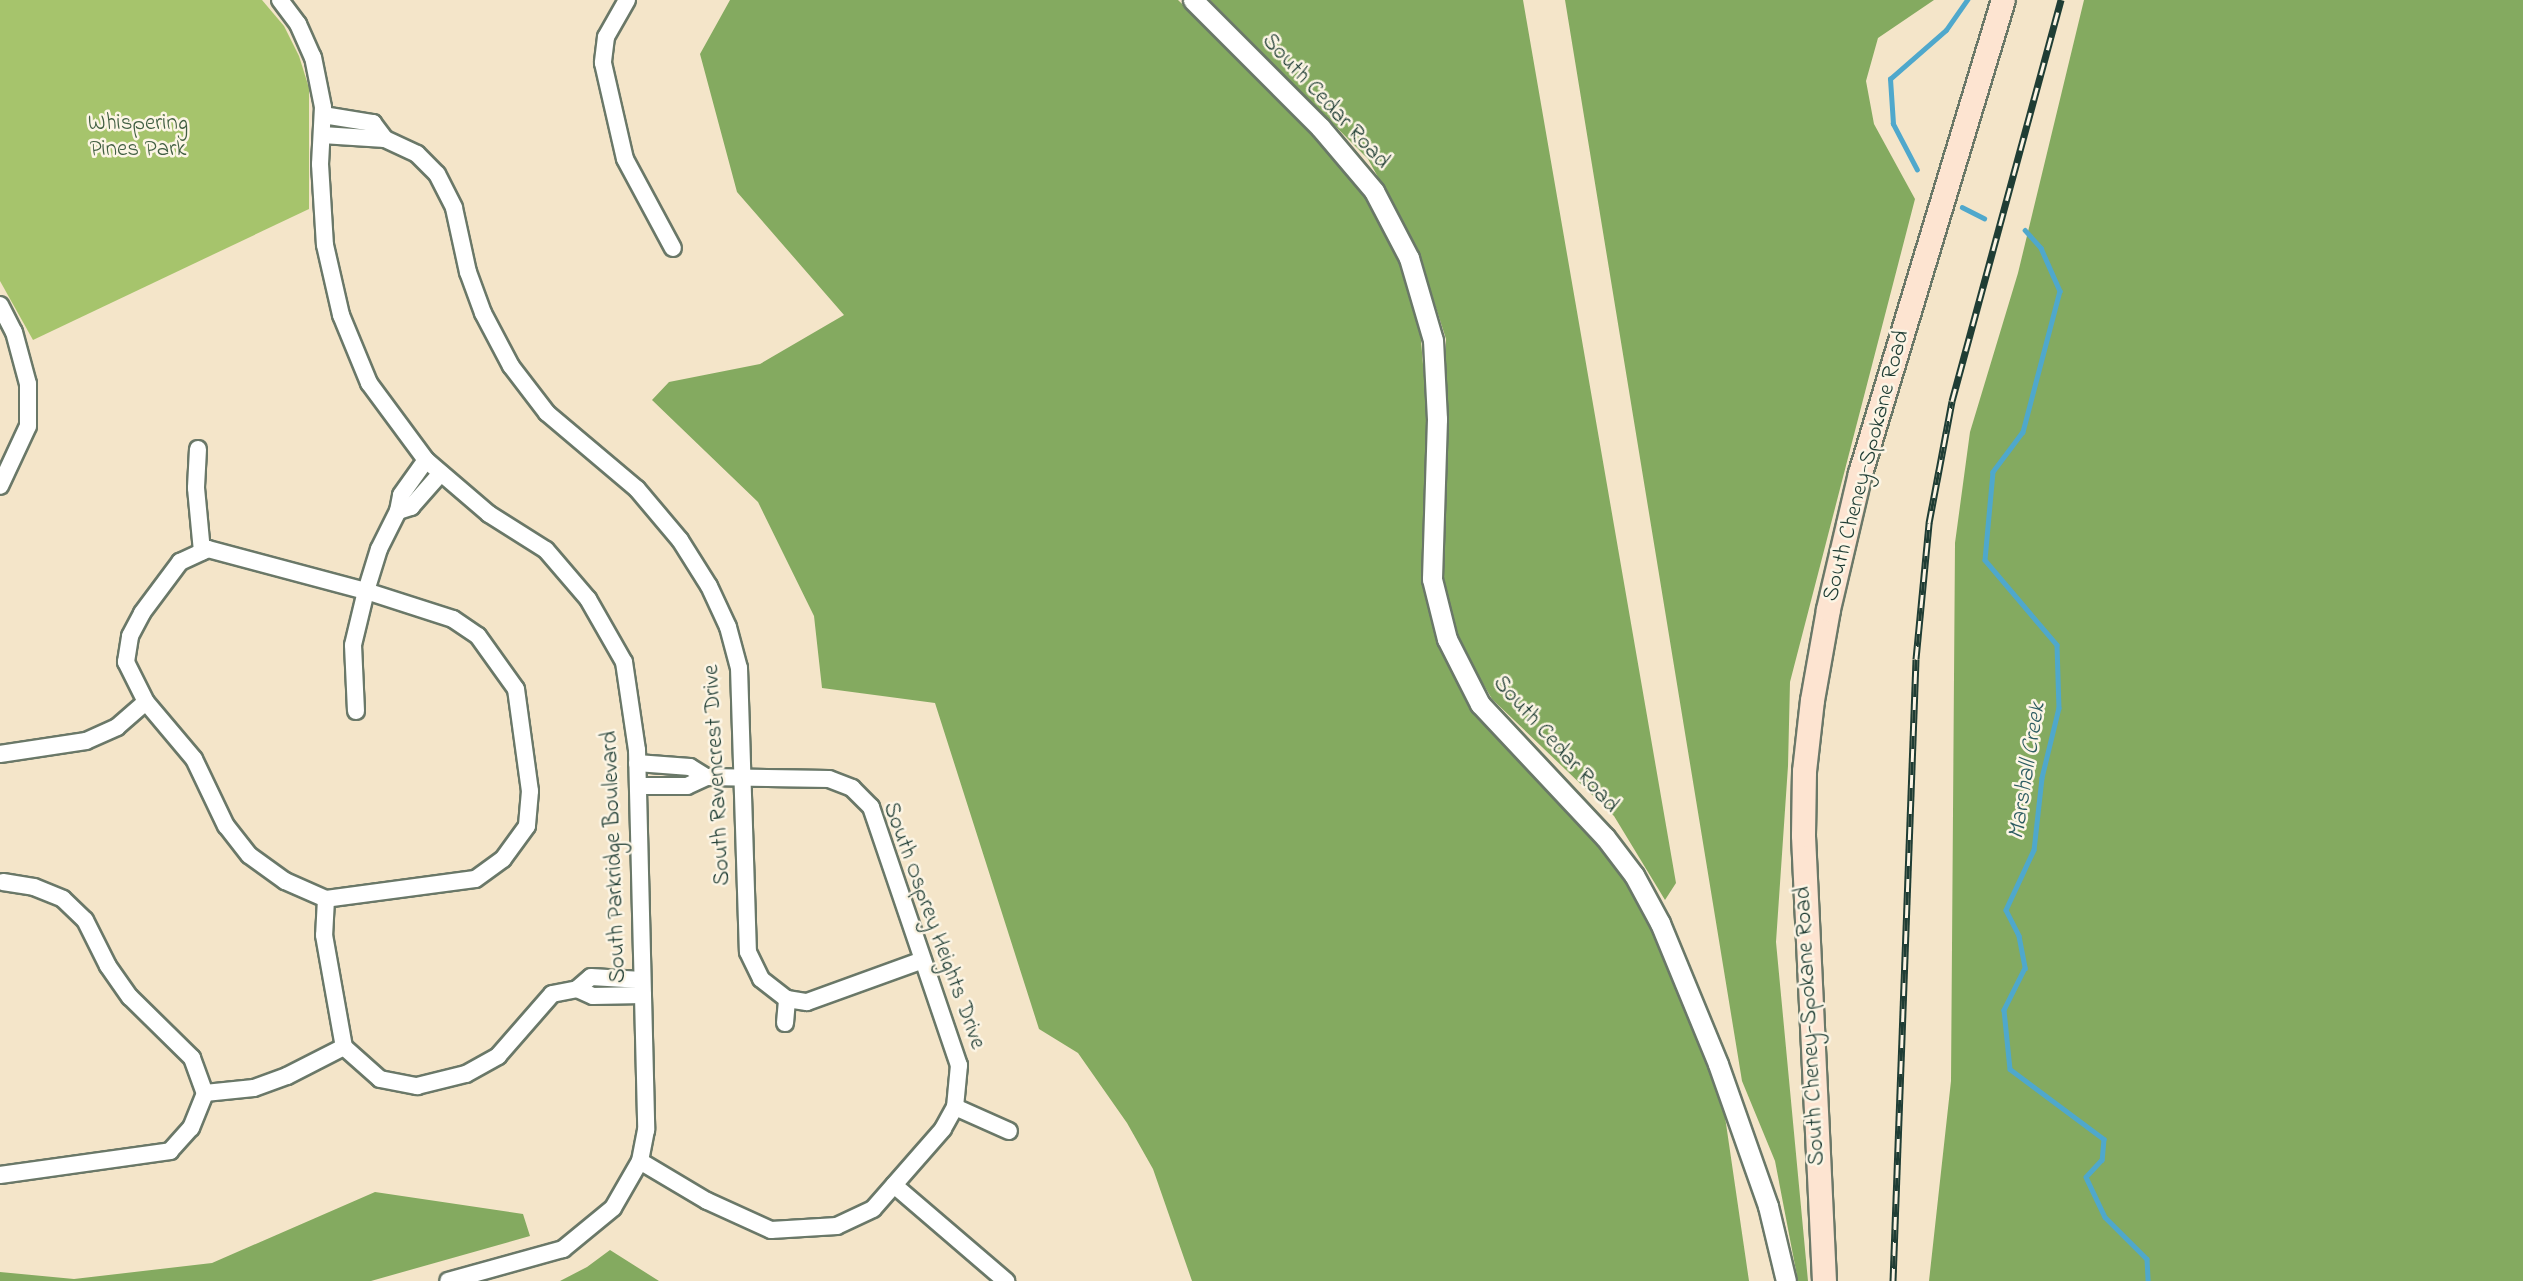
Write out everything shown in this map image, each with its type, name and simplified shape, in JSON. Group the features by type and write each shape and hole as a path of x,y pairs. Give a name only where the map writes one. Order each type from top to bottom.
{"main road":[{"name":"South Cheney-Spokane Road","path":"1824,1281 1803,835 1804,771 1812,700 1828,609 1857,484 2003,0"}],"street":[{"name":"South Parkridge Boulevard","path":"280,0 298,24 313,57 323,115 320,164 325,245 341,315 369,383 426,460 489,514 546,550 588,599 624,662 638,786 646,1130 640,1161"},
{"path":"627,0 606,37 603,62 625,159 673,247"},
{"name":"South Cedar Road","path":"1193,0 1320,127 1374,191 1409,258 1433,340 1437,419 1432,579 1447,639 1479,704 1605,836 1634,875 1660,923 1718,1064 1768,1206 1786,1281"},
{"name":"South Ravencrest Drive","path":"323,115 373,123 385,139"},
{"name":"South Ravencrest Drive","path":"322,135 385,139 417,154 437,174 454,208 468,272 483,313 511,366 547,413 637,489 680,540 709,586 728,627 739,668 748,952 761,979 787,999"},
{"path":"0,305 15,332 28,384 28,426 0,486"},
{"path":"198,449 196,488 202,552"},
{"path":"356,711 353,645 366,591 379,549 398,511 401,495 426,460"},
{"path":"398,511 411,507 441,473"},
{"path":"208,550 366,591 453,619 478,636 500,662 516,688 530,791 527,826 503,859 475,879 326,899 285,881 249,855 226,826 194,759 146,702 126,662 130,636 142,613 180,562 208,550"},
{"path":"0,754 86,741 117,727 146,702"},
{"name":"South Osprey Heights Drive","path":"637,763 690,768 706,777"},
{"name":"South Osprey Heights Drive","path":"638,786 687,786 706,777 829,779 852,788 871,807 960,1065 955,1107"},
{"path":"0,1175 170,1151 191,1128 205,1093 192,1058 131,998 108,966 85,920 63,899 1,877"},
{"path":"326,899 324,935 344,1047 380,1079 417,1086 466,1074 498,1056 552,994 577,989 593,996 643,987"},
{"path":"785,1023 787,999 807,1002 923,960"},
{"path":"205,1093 254,1088 287,1076 344,1047"},
{"path":"448,1281 563,1248 613,1208 640,1161 707,1201 771,1230 837,1226 873,1209 943,1129 955,1107 1009,1130"},
{"path":"894,1185 1006,1281"}],"green space":[{"name":"Whispering Pines Park","path":"0,0 262,0 284,26 299,56 309,88 309,209 33,340 0,281"},
{"path":"730,0 1178,0 1350,168 1392,237 1419,317 1427,411 1423,563 1440,641 1628,876 1663,946 1723,1103 1749,1281 1192,1281 1153,1169 1127,1123 1078,1053 1039,1029 935,703 822,688 814,616 758,502 652,400 669,382 760,364 844,315 737,192 700,54"},
{"path":"1210,0 1523,0 1676,883 1665,900 1614,816 1492,699 1458,641 1443,574 1446,339 1417,248 1368,159"},
{"path":"1565,0 1934,0 1878,38 1866,81 1874,124 1915,199 1790,682 1788,766 1776,942 1808,1281 1798,1281 1775,1161 1742,1081"},
{"path":"2084,0 2523,0 2523,1281 1929,1281 1951,1081 1955,543 1970,432 2018,273"},
{"path":"375,1192 523,1214 530,1236 371,1281 0,1281 0,1272 74,1279 212,1263"},
{"path":"610,1250 659,1281 560,1281 587,1267"}],"waterway":[{"name":"Marshall Creek","path":"1917,170 1893,124 1890,79 1946,30 1967,0"},
{"name":"Marshall Creek","path":"1962,207 1984,218"},
{"name":"Marshall Creek","path":"2025,230 2041,248 2060,291 2023,432 1993,472 1985,560 2057,645 2059,708 2042,778 2034,850 2006,910 2019,936 2025,968 2004,1010 2010,1069 2104,1139 2102,1160 2086,1177 2105,1217 2147,1259 2148,1281"}],"railway":[{"path":"1893,1281 1916,659 1929,523 1952,401 2061,0"}]}
